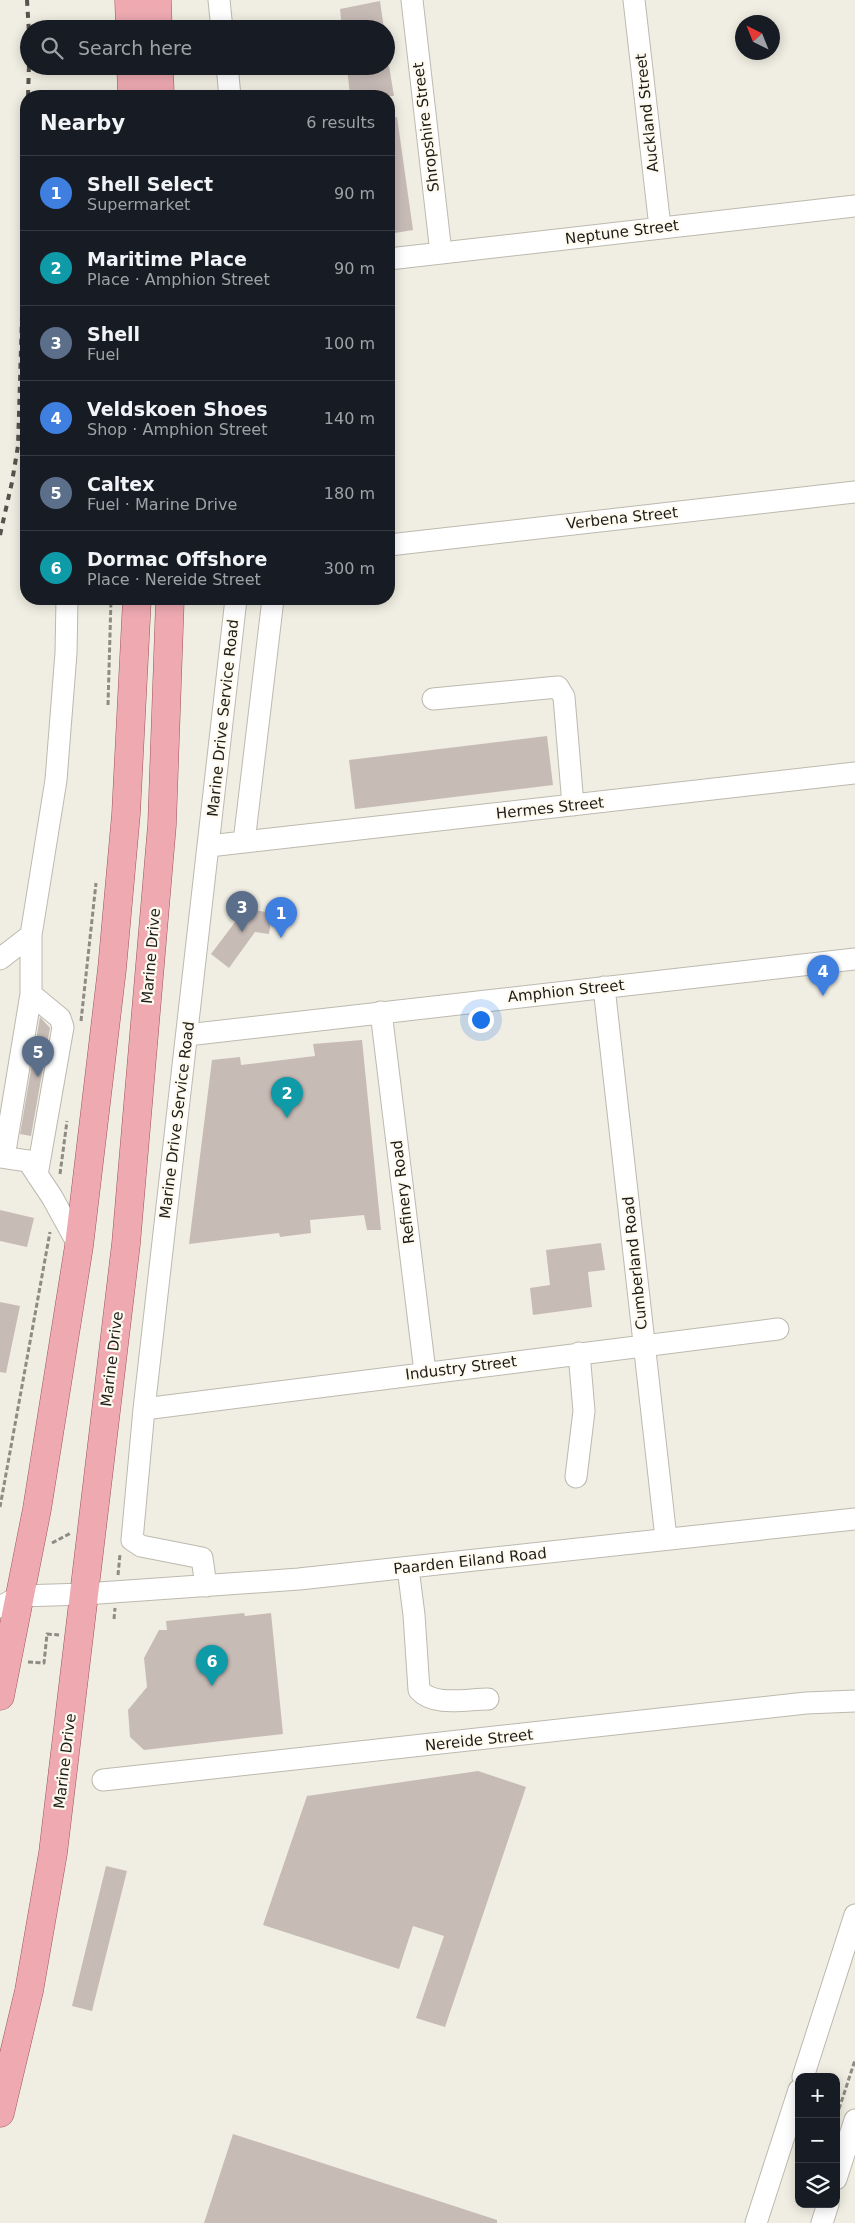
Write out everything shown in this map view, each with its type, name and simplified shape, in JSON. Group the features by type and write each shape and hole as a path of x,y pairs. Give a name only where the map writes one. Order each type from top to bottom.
{"main road":[{"path":"129,0 130,20"},
{"path":"157,0 158,20"},
{"path":"131,75 132,90"},
{"path":"159,75 160,90"},
{"path":"0,1696 7,1597 37,1509 79,1246 112,969 126,814 137,605"},
{"name":"Marine Drive","path":"0,2113 29,1990 53,1853 126,1244 162,825 170,605"}],"street":[{"path":"219,0 221,20"},
{"name":"Shropshire Street","path":"412,0 441,253"},
{"name":"Auckland Street","path":"634,0 660,227"},
{"path":"228,75 229,90"},
{"name":"Neptune Street","path":"395,258 855,206"},
{"name":"Verbena Street","path":"395,544 855,492"},
{"path":"67,605 66,653 56,780 31,935 30,994 2,1157 28,1161 79,1246"},
{"name":"Marine Drive Service Road","path":"206,1586 202,1558 141,1546 132,1540 144,1409 235,605"},
{"path":"244,842 272,605"},
{"path":"433,699 558,687 564,697 573,805"},
{"name":"Hermes Street","path":"208,846 855,772"},
{"path":"0,959 31,935"},
{"name":"Amphion Street","path":"187,1035 855,959"},
{"name":"Cumberland Road","path":"604,987 666,1538"},
{"path":"30,994 60,1018 63,1027 37,1175"},
{"name":"Refinery Road","path":"382,1012 425,1372"},
{"name":"Industry Street","path":"144,1409 425,1372 778,1329"},
{"path":"576,1477 584,1411 579,1353"},
{"name":"Paarden Eiland Road","path":"7,1597 206,1586 408,1568 666,1538 855,1519"},
{"path":"408,1568 414,1614 419,1690 425,1696 434,1700 488,1699"},
{"name":"Nereide Street","path":"103,1780 806,1703 855,1702"},
{"path":"804,2073 855,1914"},
{"path":"756,2223 795,2102"},
{"path":"839,2163 847,2115"},
{"path":"822,2223 827,2208"}],"path":[{"path":"108,715 111,605"},
{"path":"80,1031 97,878"},
{"path":"0,1507 68,1117"},
{"path":"47,1546 71,1533"},
{"path":"28,1662 44,1664 47,1634 59,1635"},
{"path":"847,2115 855,2060"}],"building":[{"path":"380,1 383,20 341,20 340,9"},
{"path":"348,75 390,75 393,90 349,90"},
{"path":"395,117 397,117 413,230 395,233"},
{"path":"547,736 553,785 355,809 349,760"},
{"path":"248,905 254,910 272,913 269,934 255,932 229,968 211,954"},
{"path":"40,1017 50,1028 31,1136 20,1134"},
{"path":"362,1040 381,1230 367,1230 364,1215 310,1220 311,1233 280,1237 279,1233 189,1244 212,1060 240,1057 241,1065 315,1056 313,1044"},
{"path":"0,1210 34,1218 27,1247 0,1241"},
{"path":"601,1243 605,1270 588,1272 592,1307 533,1315 530,1288 550,1285 546,1250"},
{"path":"0,1302 20,1306 6,1373 0,1372"},
{"path":"244,1613 245,1616 271,1613 283,1734 144,1750 130,1737 128,1710 147,1687 144,1658 159,1630 167,1630 166,1621"},
{"path":"478,1771 526,1787 445,2027 416,2018 444,1936 413,1926 399,1969 263,1925 307,1796"},
{"path":"106,1866 127,1871 92,2011 72,2006"},
{"path":"233,2134 497,2220 497,2223 204,2223"}],"railway":[{"path":"27,0 28,20"},
{"path":"28,90 29,75"},
{"path":"0,535 18,446 20,382"}],"place":[{"name":"Shell","path":"242,932"},
{"name":"Shell Select","path":"281,938"},
{"name":"Veldskoen Shoes","path":"823,996"},
{"name":"Caltex","path":"38,1077"},
{"name":"Maritime Place","path":"287,1118"},
{"name":"Dormac Offshore","path":"212,1686"}]}
